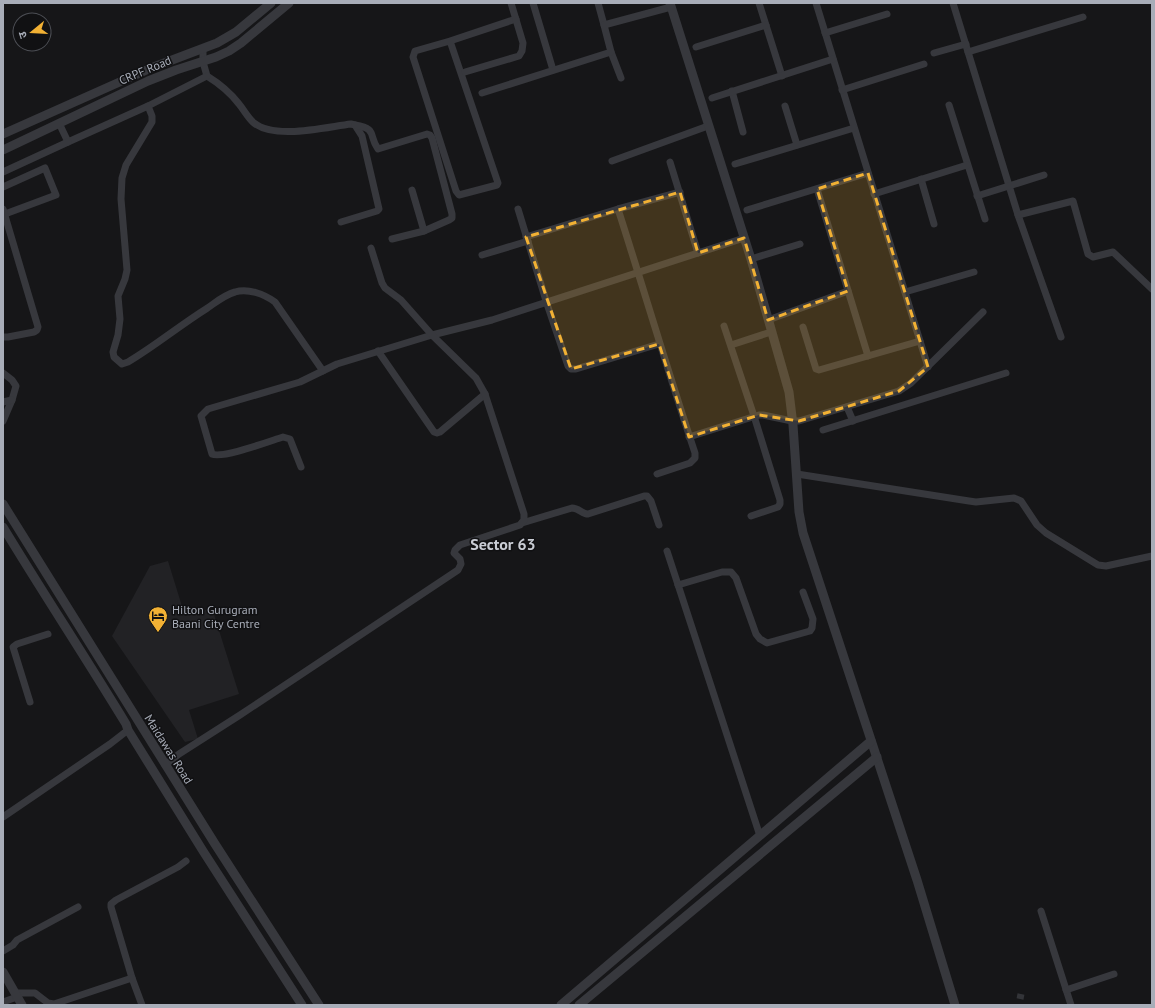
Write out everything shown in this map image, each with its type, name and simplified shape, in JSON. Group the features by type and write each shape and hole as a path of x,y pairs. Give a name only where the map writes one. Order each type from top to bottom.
{"street":[{"path":"3,134 138,74 218,43 236,32 271,3"},
{"name":"CRPF Road","path":"3,150 148,81 176,70 203,62 229,51 241,43 289,3"},
{"path":"465,72 519,56 522,51 523,43 511,3"},
{"path":"533,3 554,70"},
{"path":"598,3 611,52 621,78"},
{"path":"759,3 782,76"},
{"path":"816,3 928,367"},
{"path":"953,3 1018,215 1061,337"},
{"path":"604,25 670,5 751,259 789,392 799,512 803,533 917,880 955,1005"},
{"path":"825,33 887,14"},
{"path":"968,52 1083,17"},
{"path":"450,41 498,183 497,185 459,195 456,191 414,57 415,51 450,41 516,18"},
{"path":"696,47 766,25"},
{"path":"934,53 966,44"},
{"path":"203,48 203,62 207,76 226,88 254,123 262,127 278,131 294,132 351,124 370,129 378,149 427,134 430,135 452,218 424,231 392,239"},
{"path":"482,93 611,52"},
{"path":"712,98 833,59"},
{"path":"842,90 924,64"},
{"path":"3,172 148,106 207,76"},
{"path":"732,91 743,132"},
{"path":"949,105 985,219"},
{"path":"148,106 152,116 152,122 126,165 122,178 127,270 126,280 118,296 120,319 118,335 113,352 114,357 122,364 128,362 181,324 225,296 239,291 264,294 275,302 323,371"},
{"path":"785,106 797,146"},
{"path":"59,123 68,142"},
{"path":"341,222 377,211 379,209 362,136 355,125"},
{"path":"612,161 708,126"},
{"path":"735,164 854,128"},
{"path":"3,337 34,332 37,330 38,326 4,211 56,195 40,155"},
{"path":"670,162 698,253"},
{"path":"874,194 967,165"},
{"path":"3,187 45,168"},
{"path":"747,210 868,173"},
{"path":"977,196 1044,175"},
{"path":"921,179 934,224"},
{"path":"816,189 868,356"},
{"path":"412,190 424,231"},
{"path":"482,254 618,209 680,192"},
{"path":"1018,215 1073,201 1088,254 1093,256 1113,252 1152,289"},
{"path":"518,209 547,304 568,366 571,369 576,370 659,344"},
{"path":"618,209 659,344 695,453 695,458 693,461 657,474"},
{"path":"300,467 290,439 283,437 215,456 212,454 201,416 208,409 300,382 337,364 432,335 547,304 744,238"},
{"path":"751,259 800,244"},
{"path":"371,248 382,284 385,288 401,300 432,335 476,378 485,394 524,514 522,523"},
{"path":"905,292 974,272"},
{"path":"768,320 848,290"},
{"path":"690,437 754,416 763,415 792,421 847,407 900,391 928,367 983,312"},
{"path":"724,326 754,416 780,504 778,507 751,516"},
{"path":"803,327 816,369 819,370 920,341"},
{"path":"731,345 771,332"},
{"path":"378,351 434,432 440,432 485,394"},
{"path":"3,373 12,380 16,386 3,422"},
{"path":"823,430 1006,373"},
{"path":"3,402 12,400"},
{"path":"847,407 853,421"},
{"path":"797,474 976,502 1014,498 1021,501 1037,524 1046,533 1098,565 1106,566 1152,556"},
{"path":"165,765 179,754 458,570 461,564 460,559 454,553 460,545 522,523 572,508 588,514 644,496 647,496 651,501 659,525"},
{"name":"Maidawas Road","path":"3,504 221,854 320,1005"},
{"name":"Maidawas Road","path":"3,527 85,656 126,724 128,730 203,851 302,1005"},
{"path":"667,551 760,836"},
{"path":"678,585 722,572 731,572 736,578 756,634 760,640 767,643 810,631 812,628 813,619 803,592"},
{"path":"30,702 13,647 17,644 48,634"},
{"path":"85,656 94,649"},
{"path":"3,817 110,744 128,730"},
{"path":"561,1005 872,741"},
{"path":"578,1005 877,757"},
{"path":"142,1005 132,978 111,904 178,867 186,860"},
{"path":"3,951 13,945 17,940 78,907"},
{"path":"1041,911 1071,1005"},
{"path":"3,972 18,998"},
{"path":"1066,990 1114,974"},
{"path":"3,1002 36,993 48,1003 54,1004 132,978"}],"highlighted area":[{"path":"868,173 928,367 899,391 799,421 759,415 689,437 659,344 571,369 526,237 680,192 698,253 744,238 768,320 848,291 817,189"}],"shaded area":[{"path":"168,561 185,616 212,608 239,694 189,710 198,739 185,742 112,636 150,566"}],"tunnel":[{"path":"1020,999 1021,994"}],"place":[{"name":"Hilton Gurugram Baani City Centre","path":"158,633"}],"district":[{"name":"Sector 63","path":"503,544"}]}
